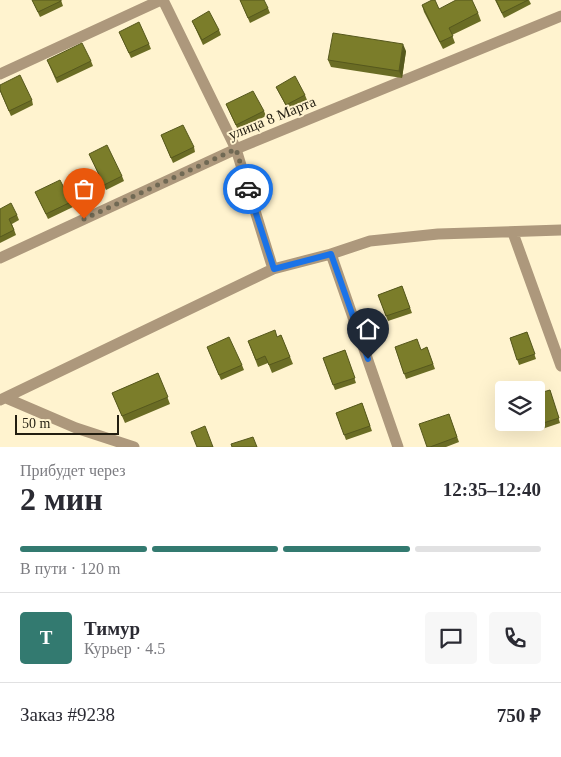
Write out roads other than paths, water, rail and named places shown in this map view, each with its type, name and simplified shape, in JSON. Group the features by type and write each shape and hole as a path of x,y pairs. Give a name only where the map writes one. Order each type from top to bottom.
{"street":[{"path":"0,74 162,0 236,149 274,269"},
{"name":"улица 8 Марта","path":"0,258 236,149 561,16"},
{"path":"3,399 274,269 331,254 370,240 438,234 513,234 561,230"},
{"path":"513,234 561,366"},
{"path":"331,254 398,447"},
{"path":"3,399 76,428 134,447"}]}
